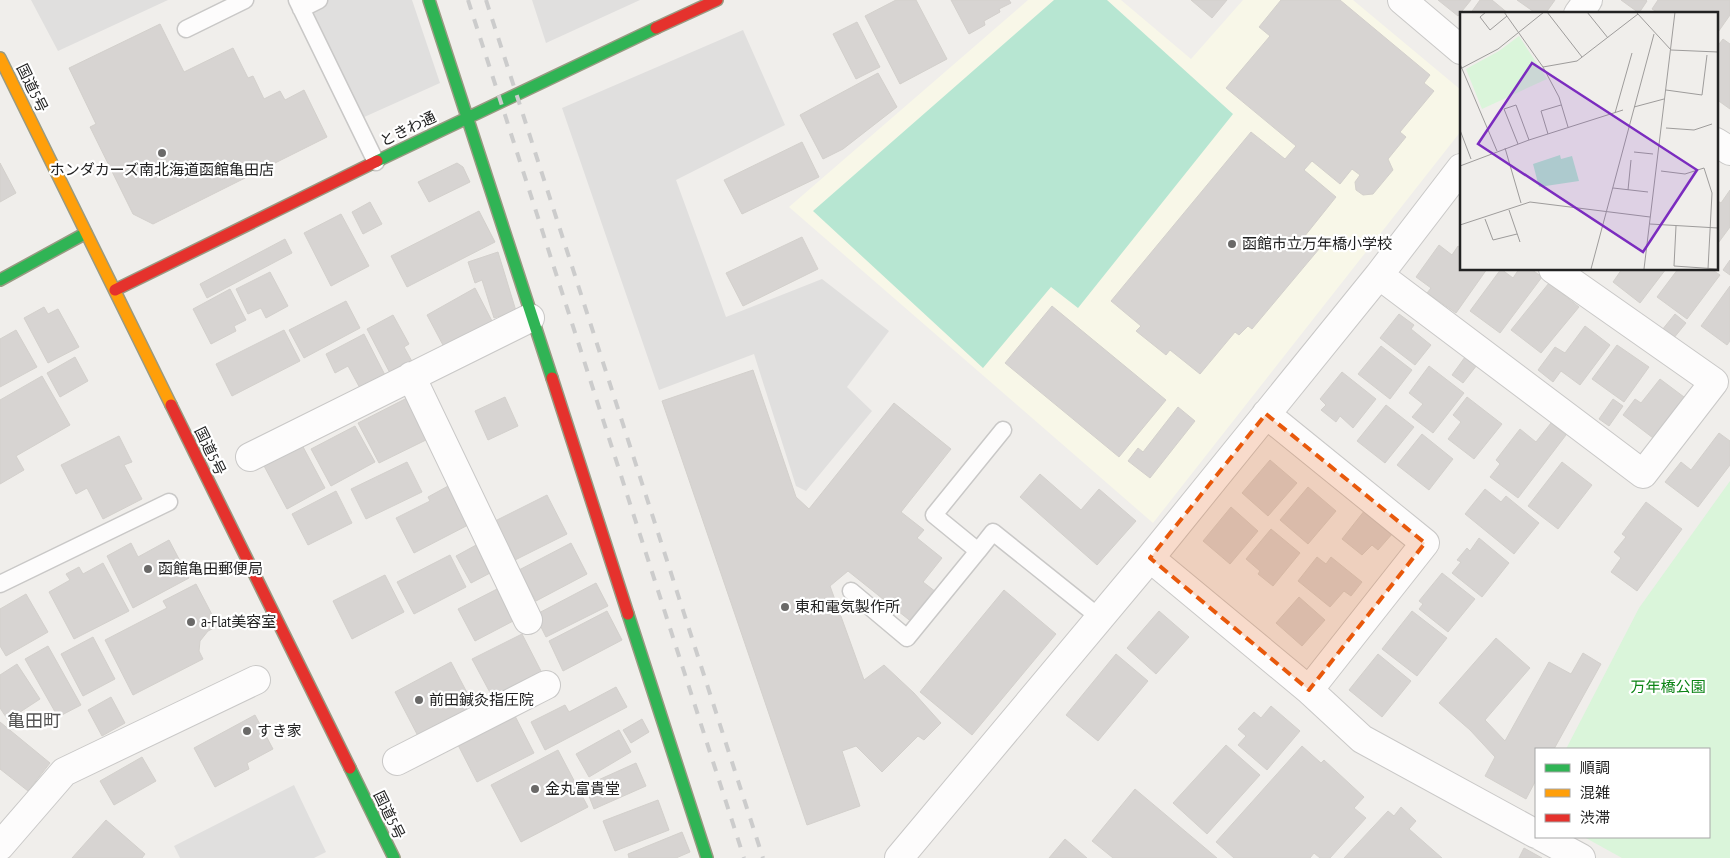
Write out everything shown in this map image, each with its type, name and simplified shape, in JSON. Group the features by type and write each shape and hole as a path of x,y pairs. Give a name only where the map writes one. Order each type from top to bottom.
{"main road":[{"path":"429,0 465,118 707,858"},
{"name":"ときわ通","path":"115,290 465,118 717,0"},
{"name":"国道5号","path":"0,58 394,858"},
{"path":"0,280 86,233"}],"street":[{"path":"1402,0 1460,49"},
{"path":"1579,12 1588,0"},
{"path":"1718,143 1730,151"},
{"path":"899,858 1150,558 1379,275 1452,198 1460,171"},
{"path":"1379,275 1643,474 1714,382 1554,270"},
{"path":"250,457 530,318"},
{"path":"411,376 528,620"},
{"path":"1266,414 1426,543 1309,690"},
{"path":"1150,558 1309,690 1362,739 1535,833"},
{"path":"0,846 64,772 256,680"},
{"path":"397,761 546,685"},
{"path":"1544,838 1581,858"}],"lane":[{"path":"186,29 245,0"},
{"path":"319,0 299,4 376,162"},
{"path":"978,551 934,515 1003,430"},
{"path":"0,584 169,502"},
{"path":"851,591 907,638 993,532 1099,617"}],"highlighted area":[{"path":"1266,414 1425,543 1309,690 1150,558"}],"shaded area":[{"path":"31,0 168,0 58,51"},
{"path":"305,0 412,0 440,83 362,118"},
{"path":"532,0 640,0 546,43"},
{"path":"1028,0 1121,0 1191,59 1243,0 1353,0 1460,89 1460,132 1153,523 789,207"},
{"path":"743,30 785,125 676,180 726,317 822,279 889,331 847,387 872,411 806,491 796,486 754,354 659,390 562,108"},
{"path":"294,785 326,852 314,858 180,858 174,846"}],"green space":[{"path":"1054,0 1107,0 1233,114 1078,308 1051,287 983,368 813,211"},
{"name":"万年橋公園","path":"1730,481 1730,858 1622,858 1586,838 1710,838 1710,748 1567,748 1639,608"}],"building":[{"path":"896,0 916,0 947,59 900,84 865,16"},
{"path":"951,0 1009,0 1011,3 999,9 1000,12 984,21 985,25 969,34"},
{"path":"1191,0 1227,0 1212,18"},
{"name":"函館市立万年橋小学校","path":"1281,0 1340,0 1430,75 1424,83 1434,91 1400,132 1406,137 1388,159 1393,170 1373,194 1363,195 1356,190 1355,182 1360,175 1352,169 1340,184 1312,161 1304,170 1336,197 1304,237 1319,249 1252,329 1248,326 1239,335 1235,332 1200,374 1170,350 1166,355 1136,331 1141,326 1111,301 1251,132 1285,159 1296,146 1226,88 1270,36 1259,27"},
{"path":"1438,0 1471,0 1458,16"},
{"path":"1480,0 1492,0 1507,12 1471,12"},
{"path":"1517,0 1555,0 1546,12 1534,12"},
{"path":"1621,0 1646,0 1640,12"},
{"path":"1658,0 1730,0 1730,15 1718,32 1718,12 1657,12 1652,9"},
{"path":"857,22 880,67 856,79 833,34"},
{"path":"160,24 184,72 233,48 248,78 253,76 264,99 280,91 285,100 304,90 327,137 153,224 133,214 90,127 96,124 69,68"},
{"path":"1723,39 1730,44 1730,109 1718,100 1718,45"},
{"path":"878,73 897,107 843,149 823,159 800,115"},
{"path":"802,142 819,177 742,214 724,180"},
{"path":"0,163 16,193 0,202"},
{"path":"457,163 463,167 470,182 429,202 418,182"},
{"path":"1730,190 1730,227 1718,243 1718,201 1721,203"},
{"path":"370,202 382,224 363,234 352,212"},
{"path":"479,211 495,242 407,287 391,256"},
{"path":"341,214 369,266 331,286 304,233"},
{"path":"802,237 818,269 743,306 726,273"},
{"path":"285,239 292,253 207,298 200,284"},
{"path":"1439,245 1452,255 1458,246 1460,247 1460,270 1486,270 1456,313 1427,293 1431,288 1416,277"},
{"path":"498,252 516,311 494,318 482,280 475,283 468,262"},
{"path":"1730,260 1730,275 1723,270"},
{"path":"1500,270 1513,278 1518,270 1532,270 1542,277 1500,333 1470,311"},
{"path":"1621,270 1665,270 1640,303 1613,282"},
{"path":"1677,270 1712,270 1720,275 1687,319 1657,297"},
{"path":"270,272 288,306 266,318 261,308 248,314 236,289"},
{"path":"1549,283 1579,307 1541,353 1511,330"},
{"path":"1730,286 1730,341 1727,345 1701,326"},
{"path":"475,288 492,321 444,347 427,315"},
{"path":"230,289 246,320 234,326 236,331 211,344 193,309"},
{"path":"346,301 360,328 304,358 289,330"},
{"path":"1052,306 1166,400 1119,457 1005,363"},
{"path":"44,307 48,314 58,309 79,347 48,363 24,318"},
{"path":"1399,314 1414,325 1411,329 1431,345 1415,365 1380,338"},
{"path":"1675,314 1686,323 1673,339 1662,330"},
{"path":"393,315 409,344 404,347 414,365 392,377 367,329"},
{"path":"1585,326 1610,345 1580,385 1561,371 1553,382 1538,370 1555,347 1565,353"},
{"path":"16,330 37,367 0,387 0,339"},
{"path":"284,330 300,361 232,396 216,364"},
{"path":"364,334 386,377 361,390 348,366 335,373 326,354"},
{"path":"1617,345 1649,367 1624,402 1592,379"},
{"path":"1381,346 1412,370 1390,399 1358,374"},
{"path":"75,357 88,381 60,397 47,373"},
{"path":"1465,357 1477,365 1463,383 1452,375"},
{"path":"1429,366 1464,393 1433,433 1412,417 1423,404 1409,393"},
{"name":"東和電気製作所","path":"753,370 796,497 809,509 894,403 951,449 901,512 924,530 917,538 942,558 923,582 936,592 913,623 848,571 830,586 864,680 884,665 914,693 941,723 924,740 918,736 882,772 856,746 842,751 860,806 807,825 662,401"},
{"path":"1342,372 1376,399 1353,428 1340,416 1336,422 1321,410 1326,405 1320,399"},
{"path":"42,376 70,425 16,456 24,470 0,484 0,400"},
{"path":"1660,379 1688,400 1657,441 1623,415 1635,399 1641,403"},
{"path":"505,397 518,426 488,440 475,411"},
{"path":"1467,397 1502,424 1474,459 1448,439 1461,422 1453,415"},
{"path":"407,398 428,439 379,463 358,423"},
{"path":"1613,399 1623,406 1609,426 1599,419"},
{"path":"1386,405 1414,427 1385,463 1357,441"},
{"path":"1178,407 1195,421 1150,478 1128,461 1138,448 1143,452"},
{"path":"1551,423 1566,435 1518,498 1490,477 1500,464 1496,460 1520,429 1536,442"},
{"path":"355,426 375,462 331,486 311,449"},
{"path":"1719,433 1730,441 1730,465 1698,507 1665,482 1681,462 1691,470"},
{"path":"1422,434 1453,459 1429,490 1397,465"},
{"path":"119,436 132,462 124,465 142,499 103,519 87,488 76,494 61,465"},
{"path":"301,443 325,488 287,509 263,464"},
{"path":"1270,460 1297,483 1268,516 1242,493"},
{"path":"407,462 422,492 366,519 351,489"},
{"path":"1562,462 1592,485 1558,529 1528,506"},
{"path":"1040,474 1081,510 1099,489 1136,521 1097,565 1020,497"},
{"path":"450,485 470,524 414,553 396,518 430,501 428,497"},
{"path":"1308,487 1336,511 1308,544 1280,520"},
{"path":"1485,489 1501,502 1506,496 1539,523 1514,554 1465,514"},
{"path":"336,491 352,523 308,545 292,514"},
{"path":"547,495 567,534 515,560 495,521"},
{"path":"1646,502 1682,529 1637,591 1611,572 1621,558 1614,552 1626,537 1622,534"},
{"path":"1231,507 1258,531 1230,564 1203,541"},
{"path":"1365,510 1393,533 1378,550 1372,545 1362,555 1342,539"},
{"path":"1271,529 1300,553 1273,586 1258,574 1260,571 1246,559"},
{"path":"1479,538 1509,563 1482,597 1452,573 1461,562 1457,560 1467,548 1470,551"},
{"path":"169,540 189,578 133,608 107,556 131,543 138,557"},
{"path":"571,543 587,574 536,601 519,570"},
{"path":"478,544 492,572 471,583 456,556"},
{"path":"450,555 466,587 414,614 397,582"},
{"path":"1317,557 1326,564 1331,557 1362,582 1351,596 1344,591 1330,607 1298,581"},
{"path":"103,563 129,611 74,639 49,592 70,580 66,574 79,567 83,574"},
{"path":"1442,573 1475,599 1448,632 1419,609 1423,604 1419,601"},
{"path":"385,575 404,612 352,639 333,601"},
{"path":"596,583 608,606 546,637 535,615"},
{"path":"196,584 218,626 208,631 200,641 199,651 203,659 133,695 105,640 167,608 163,601"},
{"path":"501,587 517,619 475,641 458,609"},
{"path":"1004,590 1056,634 972,735 920,692"},
{"path":"26,594 48,632 6,656 0,646 0,609"},
{"path":"1299,597 1325,620 1302,646 1276,623"},
{"path":"607,611 622,640 563,671 549,641"},
{"path":"1159,611 1189,637 1156,674 1127,648"},
{"path":"1412,611 1447,638 1417,676 1382,649"},
{"path":"522,634 543,675 494,700 472,659"},
{"path":"93,637 115,679 83,696 61,654"},
{"path":"1496,638 1530,668 1485,720 1505,741 1549,662 1571,674 1583,653 1601,664 1555,748 1535,748 1535,782 1526,799 1485,776 1495,757 1470,730 1439,703"},
{"path":"48,646 81,705 58,717 25,659"},
{"path":"1116,654 1148,681 1098,741 1066,715"},
{"path":"1378,654 1411,681 1382,717 1349,690"},
{"path":"451,662 474,706 418,736 395,692"},
{"path":"17,664 40,699 8,720 0,708 0,675"},
{"path":"616,687 627,707 545,750 531,722 565,705 569,712"},
{"path":"111,697 125,723 102,736 88,710"},
{"path":"1271,706 1300,731 1267,770 1238,745 1246,736 1238,729 1254,712 1261,718"},
{"path":"255,715 273,749 247,763 249,769 215,787 194,748"},
{"path":"515,716 534,753 477,782 458,745"},
{"path":"642,719 649,732 631,743 623,730"},
{"path":"0,722 50,763 28,791 0,769"},
{"path":"619,730 631,752 589,777 576,754"},
{"path":"1226,745 1260,775 1207,834 1173,803"},
{"path":"1302,746 1321,763 1324,760 1364,797 1354,808 1366,818 1330,858 1320,858 1314,853 1310,858 1234,858 1216,842"},
{"path":"558,750 588,807 521,842 491,785"},
{"path":"142,757 156,781 114,805 100,781"},
{"path":"636,763 646,786 594,809 585,786"},
{"path":"1135,789 1217,858 1113,858 1092,841"},
{"path":"658,800 669,830 615,851 603,821"},
{"path":"1401,807 1416,821 1409,829 1442,858 1344,858 1388,811 1394,816"},
{"path":"106,820 145,854 142,858 72,858"},
{"path":"682,832 690,852 676,858 629,858 628,854"},
{"path":"1065,839 1087,858 1049,858"},
{"path":"1524,848 1542,858 1519,858"}],"railway":[{"path":"468,0 744,858"},
{"path":"486,0 763,858"}],"traffic: fast":[{"path":"429,0 552,378"},
{"path":"377,161 656,28"},
{"path":"0,280 86,233"},
{"path":"628,614 707,858"},
{"path":"350,768 394,858"}],"traffic: slow":[{"path":"0,58 171,405"}],"traffic: jam":[{"path":"656,28 717,0"},
{"path":"115,290 377,161"},
{"path":"552,378 628,614"},
{"path":"171,405 350,768"}],"place":[{"name":"ホンダカーズ南北海道函館亀田店","path":"162,153"},
{"name":"函館市立万年橋小学校","path":"1232,244"},
{"name":"函館亀田郵便局","path":"148,569"},
{"name":"東和電気製作所","path":"785,607"},
{"name":"a-Flat美容室","path":"191,622"},
{"name":"前田鍼灸指圧院","path":"419,700"},
{"name":"すき家","path":"247,731"},
{"name":"金丸富貴堂","path":"535,789"}],"district":[{"name":"亀田町","path":"34,721"}]}
